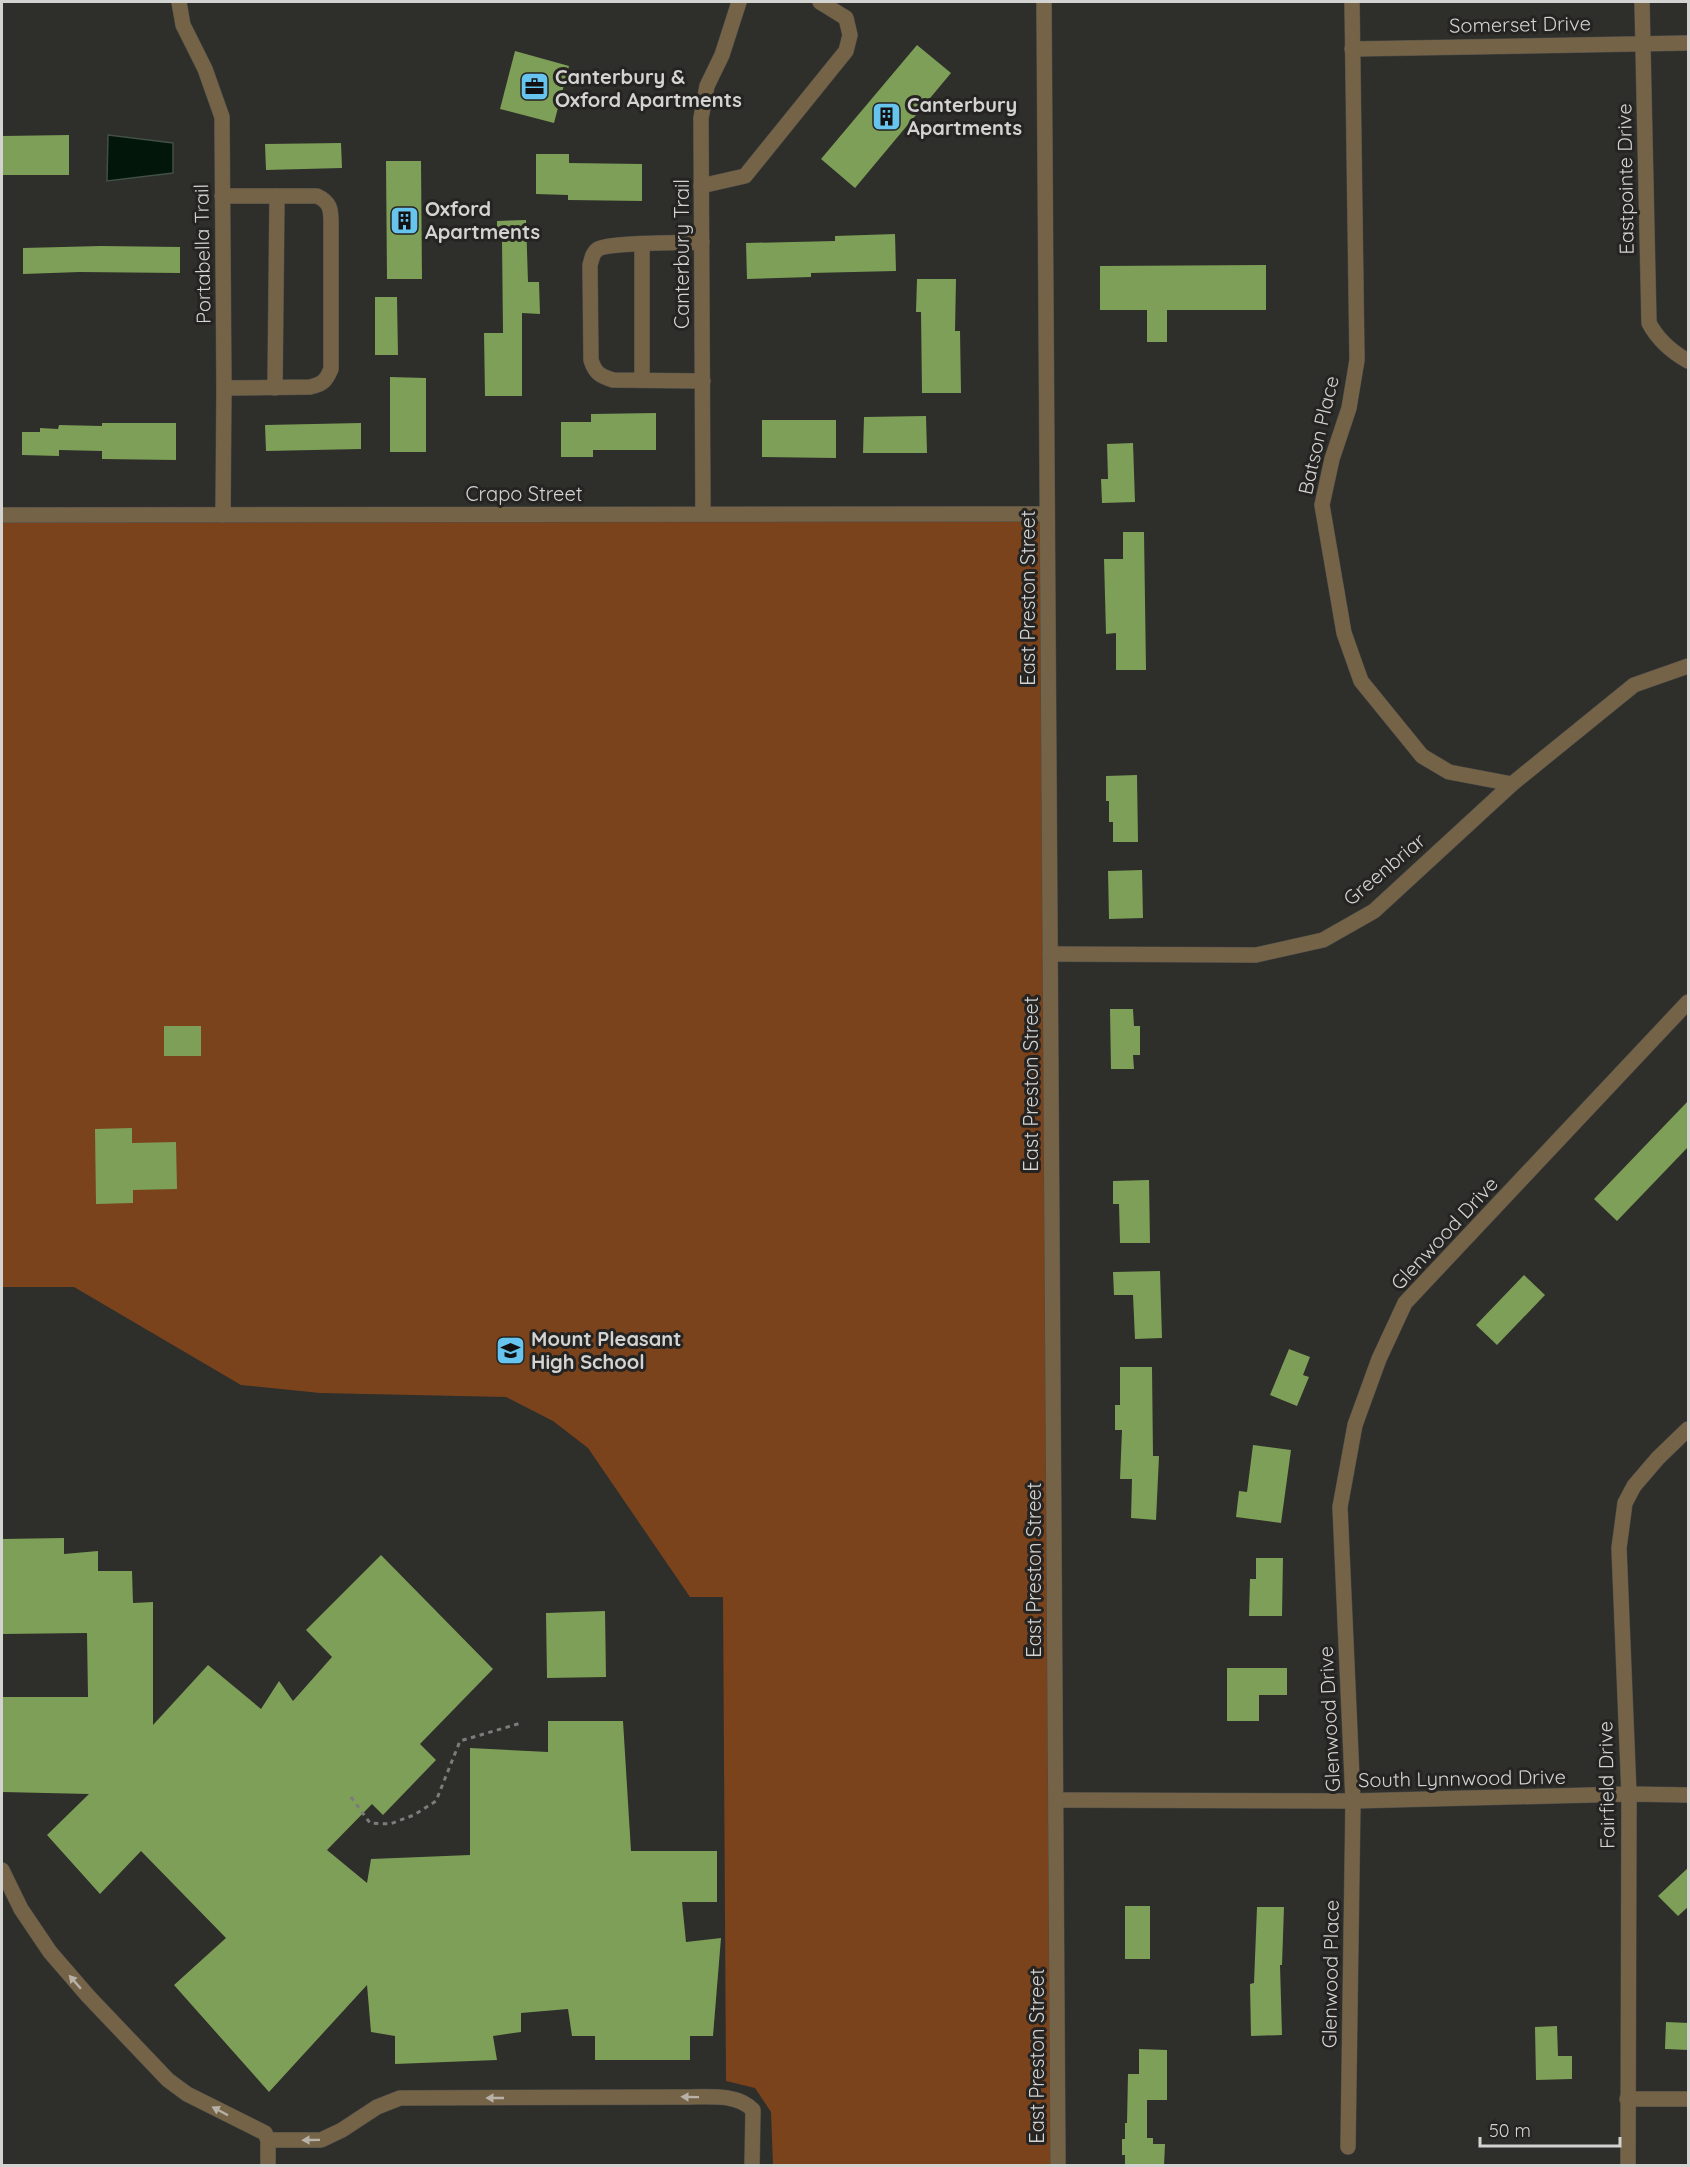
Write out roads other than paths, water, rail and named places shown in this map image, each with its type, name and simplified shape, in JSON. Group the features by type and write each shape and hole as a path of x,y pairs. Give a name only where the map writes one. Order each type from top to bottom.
{"street":[{"name":"Portabella Trail","path":"179,2 183,25 205,69 222,117 223,515"},
{"name":"Canterbury Trail","path":"704,514 701,118 707,86 723,55 740,2"},
{"path":"701,186 745,176 846,51 850,35 846,18 820,2"},
{"name":"East Preston Street","path":"1044,2 1058,2166"},
{"name":"Batson Place","path":"1352,2 1356,360 1349,408 1332,459 1322,505 1344,633 1361,681 1422,756 1449,772 1512,784"},
{"name":"Eastpointe Drive","path":"1642,2 1649,323 1668,348 1689,361"},
{"name":"Somerset Drive","path":"1352,49 1689,43"},
{"path":"222,196 317,196 327,200 331,209 331,369 327,379 321,385 310,387 224,388"},
{"path":"275,388 277,196"},
{"path":"702,242 615,246 597,250 592,256 590,277 591,360 594,370 602,377 614,380 703,381"},
{"path":"642,245 642,380"},
{"name":"Crapo Street","path":"2,515 1047,514"},
{"name":"Greenbriar","path":"1050,954 1256,954 1323,940 1374,911 1512,784 1634,685 1689,666"},
{"name":"Glenwood Drive","path":"1353,1802 1340,1507 1355,1425 1379,1359 1405,1303 1689,1002"},
{"name":"Fairfield Drive","path":"1628,2166 1629,1794 1619,1548 1625,1503 1634,1486 1658,1458 1689,1429"},
{"name":"South Lynnwood Drive","path":"1056,1800 1353,1802 1629,1794 1689,1795"},
{"name":"Glenwood Place","path":"1348,2146 1353,1802"},
{"path":"2,1870 21,1909 50,1952 88,1996 168,2080 187,2094 266,2133 268,2166"},
{"path":"268,2140 321,2140 342,2130 377,2107 400,2098 732,2098 748,2104 753,2110 752,2166"},
{"path":"1627,2099 1689,2099"}],"place":[{"name":"Canterbury & Oxford Apartments","path":"534,87"},
{"name":"Canterbury Apartments","path":"886,116"},
{"name":"Oxford Apartments","path":"404,220"},
{"name":"Mount Pleasant High School","path":"510,1350"}]}
